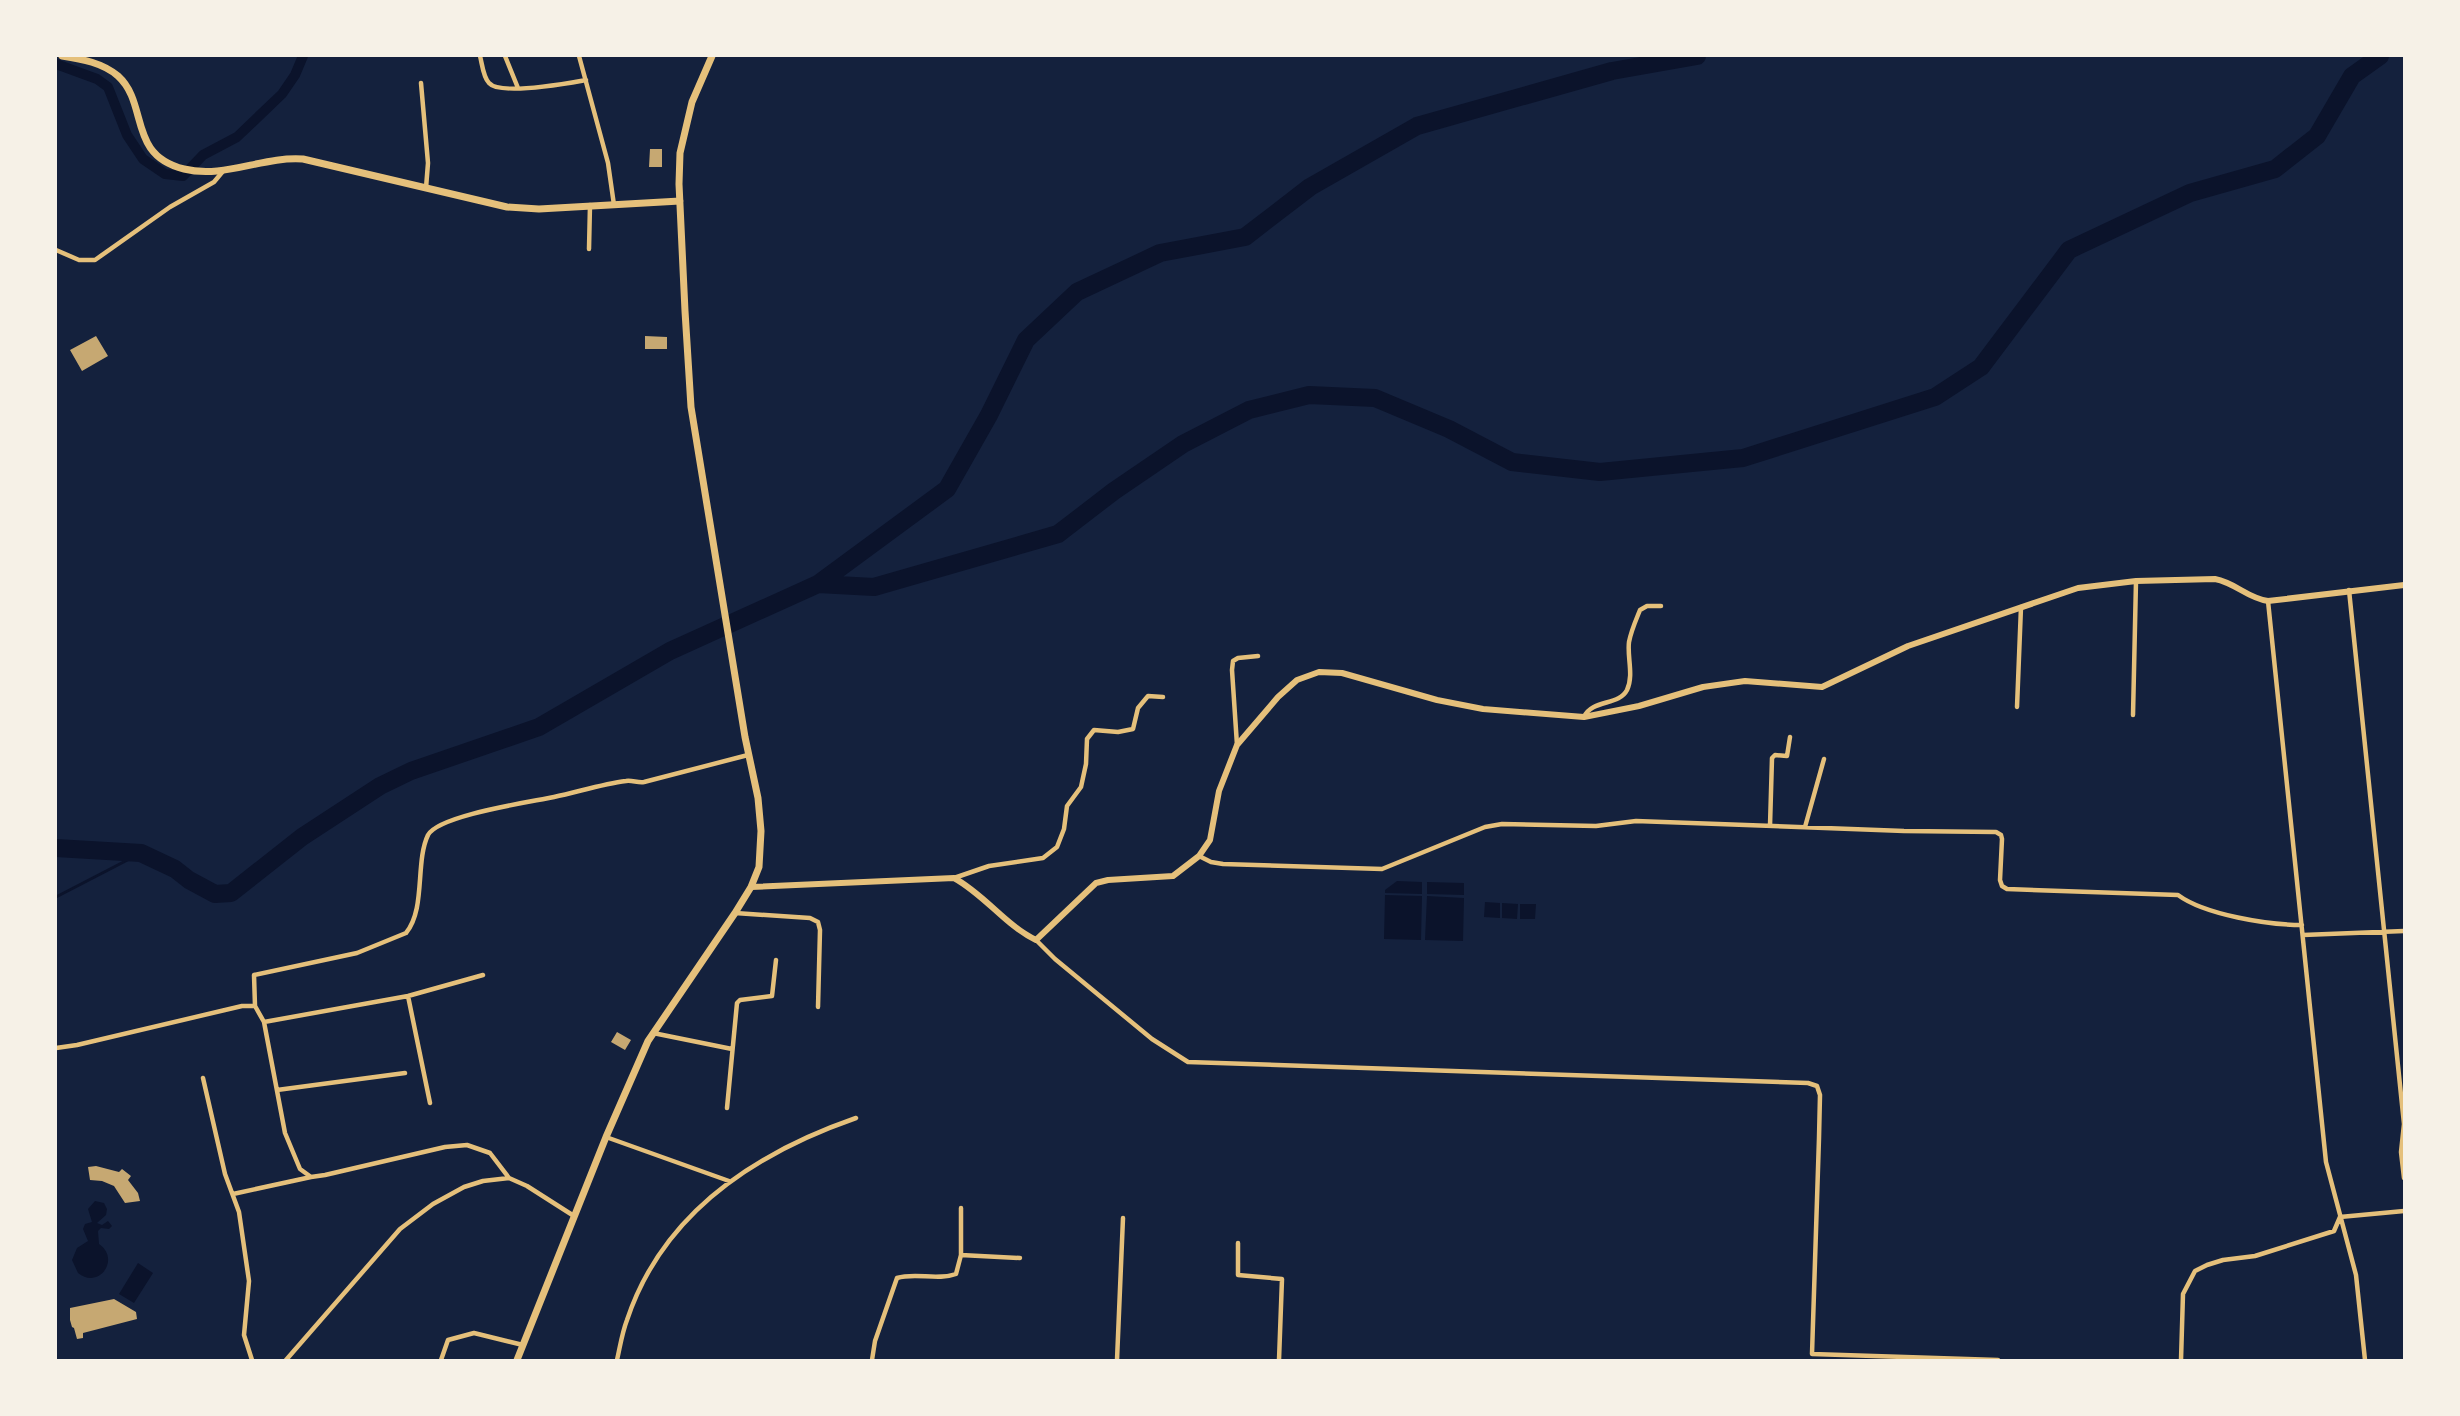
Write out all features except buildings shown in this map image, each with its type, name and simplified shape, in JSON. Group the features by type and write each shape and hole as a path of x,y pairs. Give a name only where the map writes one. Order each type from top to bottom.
{"main road":[{"path":"62,56 88,60 117,76 130,94 147,143 157,156 169,164 182,168 195,171 224,170 269,159 303,159 507,207 539,208 680,201"},
{"path":"517,1360 606,1137 653,1033 751,887 759,867 761,831 758,798 748,755 691,407 679,170 684,126 712,56"}],"street":[{"path":"480,56 488,82 495,86 534,88 586,80"},
{"path":"505,56 518,88"},
{"path":"579,56 608,163 614,205"},
{"path":"421,83 428,164 426,188"},
{"path":"56,250 79,260 95,260 170,207 214,182 224,170"},
{"path":"589,249 590,205"},
{"path":"1036,940 1096,883 1108,880 1173,876 1199,856 1210,840 1219,791 1237,746 1278,697 1297,680 1319,672 1342,673 1437,700 1483,709 1584,717 1639,706 1703,687 1745,681 1822,687 1908,646 2078,588 2136,581 2215,579 2225,581 2254,599 2268,601 2404,585"},
{"path":"2133,715 2136,581"},
{"path":"2349,590 2404,1124 2402,1152 2404,1178"},
{"path":"2268,601 2326,1162 2356,1275 2365,1360"},
{"path":"1584,717 1591,707 1626,692 1630,680 1629,644 1640,610 1647,606 1661,606"},
{"path":"2017,707 2021,607"},
{"path":"1237,746 1233,661 1258,656"},
{"path":"751,887 954,878 989,866 1043,858 1057,847 1064,829 1067,806 1081,787 1086,764 1087,739 1094,730 1118,732 1133,729 1138,708 1148,696 1163,697"},
{"path":"1770,826 1772,758 1775,755 1787,756 1790,737"},
{"path":"311,1177 300,1169 290,1148 264,1022 255,1006 253,978 256,974 357,953 406,933 416,906 427,838 435,828 492,808 609,784 629,781 645,782 748,755"},
{"path":"1805,827 1824,759"},
{"path":"1199,856 1211,862 1223,864 1382,869 1493,825 1596,826 1636,821 1996,832 2001,835 2002,839 2000,880 2002,886 2007,889 2178,895 2190,904 2212,911 2285,925 2302,925"},
{"path":"954,878 967,885 1023,934 1036,940 1055,959 1152,1039 1188,1062 1808,1083 1817,1086 1820,1095 1812,1354 1998,1360"},
{"path":"735,912 810,918 818,922 820,930 818,1007"},
{"path":"2303,934 2404,931"},
{"path":"728,1108 737,1003 740,1000 772,996 776,960"},
{"path":"264,1022 408,996 483,975"},
{"path":"408,996 430,1103"},
{"path":"56,1048 242,1006 255,1006"},
{"path":"653,1033 732,1049"},
{"path":"277,1090 405,1073"},
{"path":"203,1078 225,1174 239,1212 249,1266 244,1335 252,1360"},
{"path":"617,1360 627,1320 645,1279 683,1224 729,1181 785,1146 856,1118"},
{"path":"606,1137 729,1181"},
{"path":"233,1194 445,1147 467,1145 490,1154 509,1178 574,1216"},
{"path":"286,1360 400,1230 433,1204 464,1187 483,1181 509,1178"},
{"path":"872,1360 874,1341 897,1278 905,1275 948,1277 956,1274 961,1255 961,1208"},
{"path":"2340,1217 2404,1211"},
{"path":"2181,1360 2182,1294 2195,1271 2223,1260 2255,1256 2334,1231 2340,1217"},
{"path":"1117,1360 1123,1218"},
{"path":"1238,1243 1238,1275 1282,1279 1279,1360"},
{"path":"961,1255 1020,1258"},
{"path":"441,1360 447,1340 474,1333 523,1345"}],"water":[{"path":"1397,881 1422,882 1422,894 1385,893 1385,890"},
{"path":"1427,882 1464,883 1464,895 1427,894"},
{"path":"1385,895 1422,896 1421,940 1384,939"},
{"path":"1427,896 1464,898 1463,941 1425,940"},
{"path":"1485,902 1500,903 1500,918 1484,917"},
{"path":"1502,903 1518,904 1517,919 1502,918"},
{"path":"1520,904 1536,904 1535,919 1520,919"},
{"path":"95,1201 104,1203 107,1209 106,1215 97,1223 102,1225 108,1221 112,1226 109,1229 101,1228 98,1231 99,1244 105,1250 108,1264 105,1271 93,1278 78,1273 72,1260 77,1248 88,1241 83,1229 85,1224 92,1222 88,1209"},
{"path":"138,1263 153,1273 134,1303 119,1294"}],"waterway":[{"path":"56,64 97,79 108,87 127,135 143,159 165,174 183,176 203,155 237,137 282,94 295,75 303,56"},
{"path":"56,848 141,853 175,869 189,880 215,894 231,893 302,837 380,786 411,771 539,727 670,651 818,584 947,489 989,415 1026,340 1077,292 1160,253 1245,237 1310,187 1417,126 1612,71 1697,56"},
{"path":"818,584 874,587 1058,534 1114,491 1183,444 1249,410 1309,395 1375,398 1449,429 1512,462 1600,472 1743,458 1935,397 1981,367 2069,250 2190,193 2275,169 2317,136 2352,76 2380,56"},
{"path":"56,897 141,853"}]}
